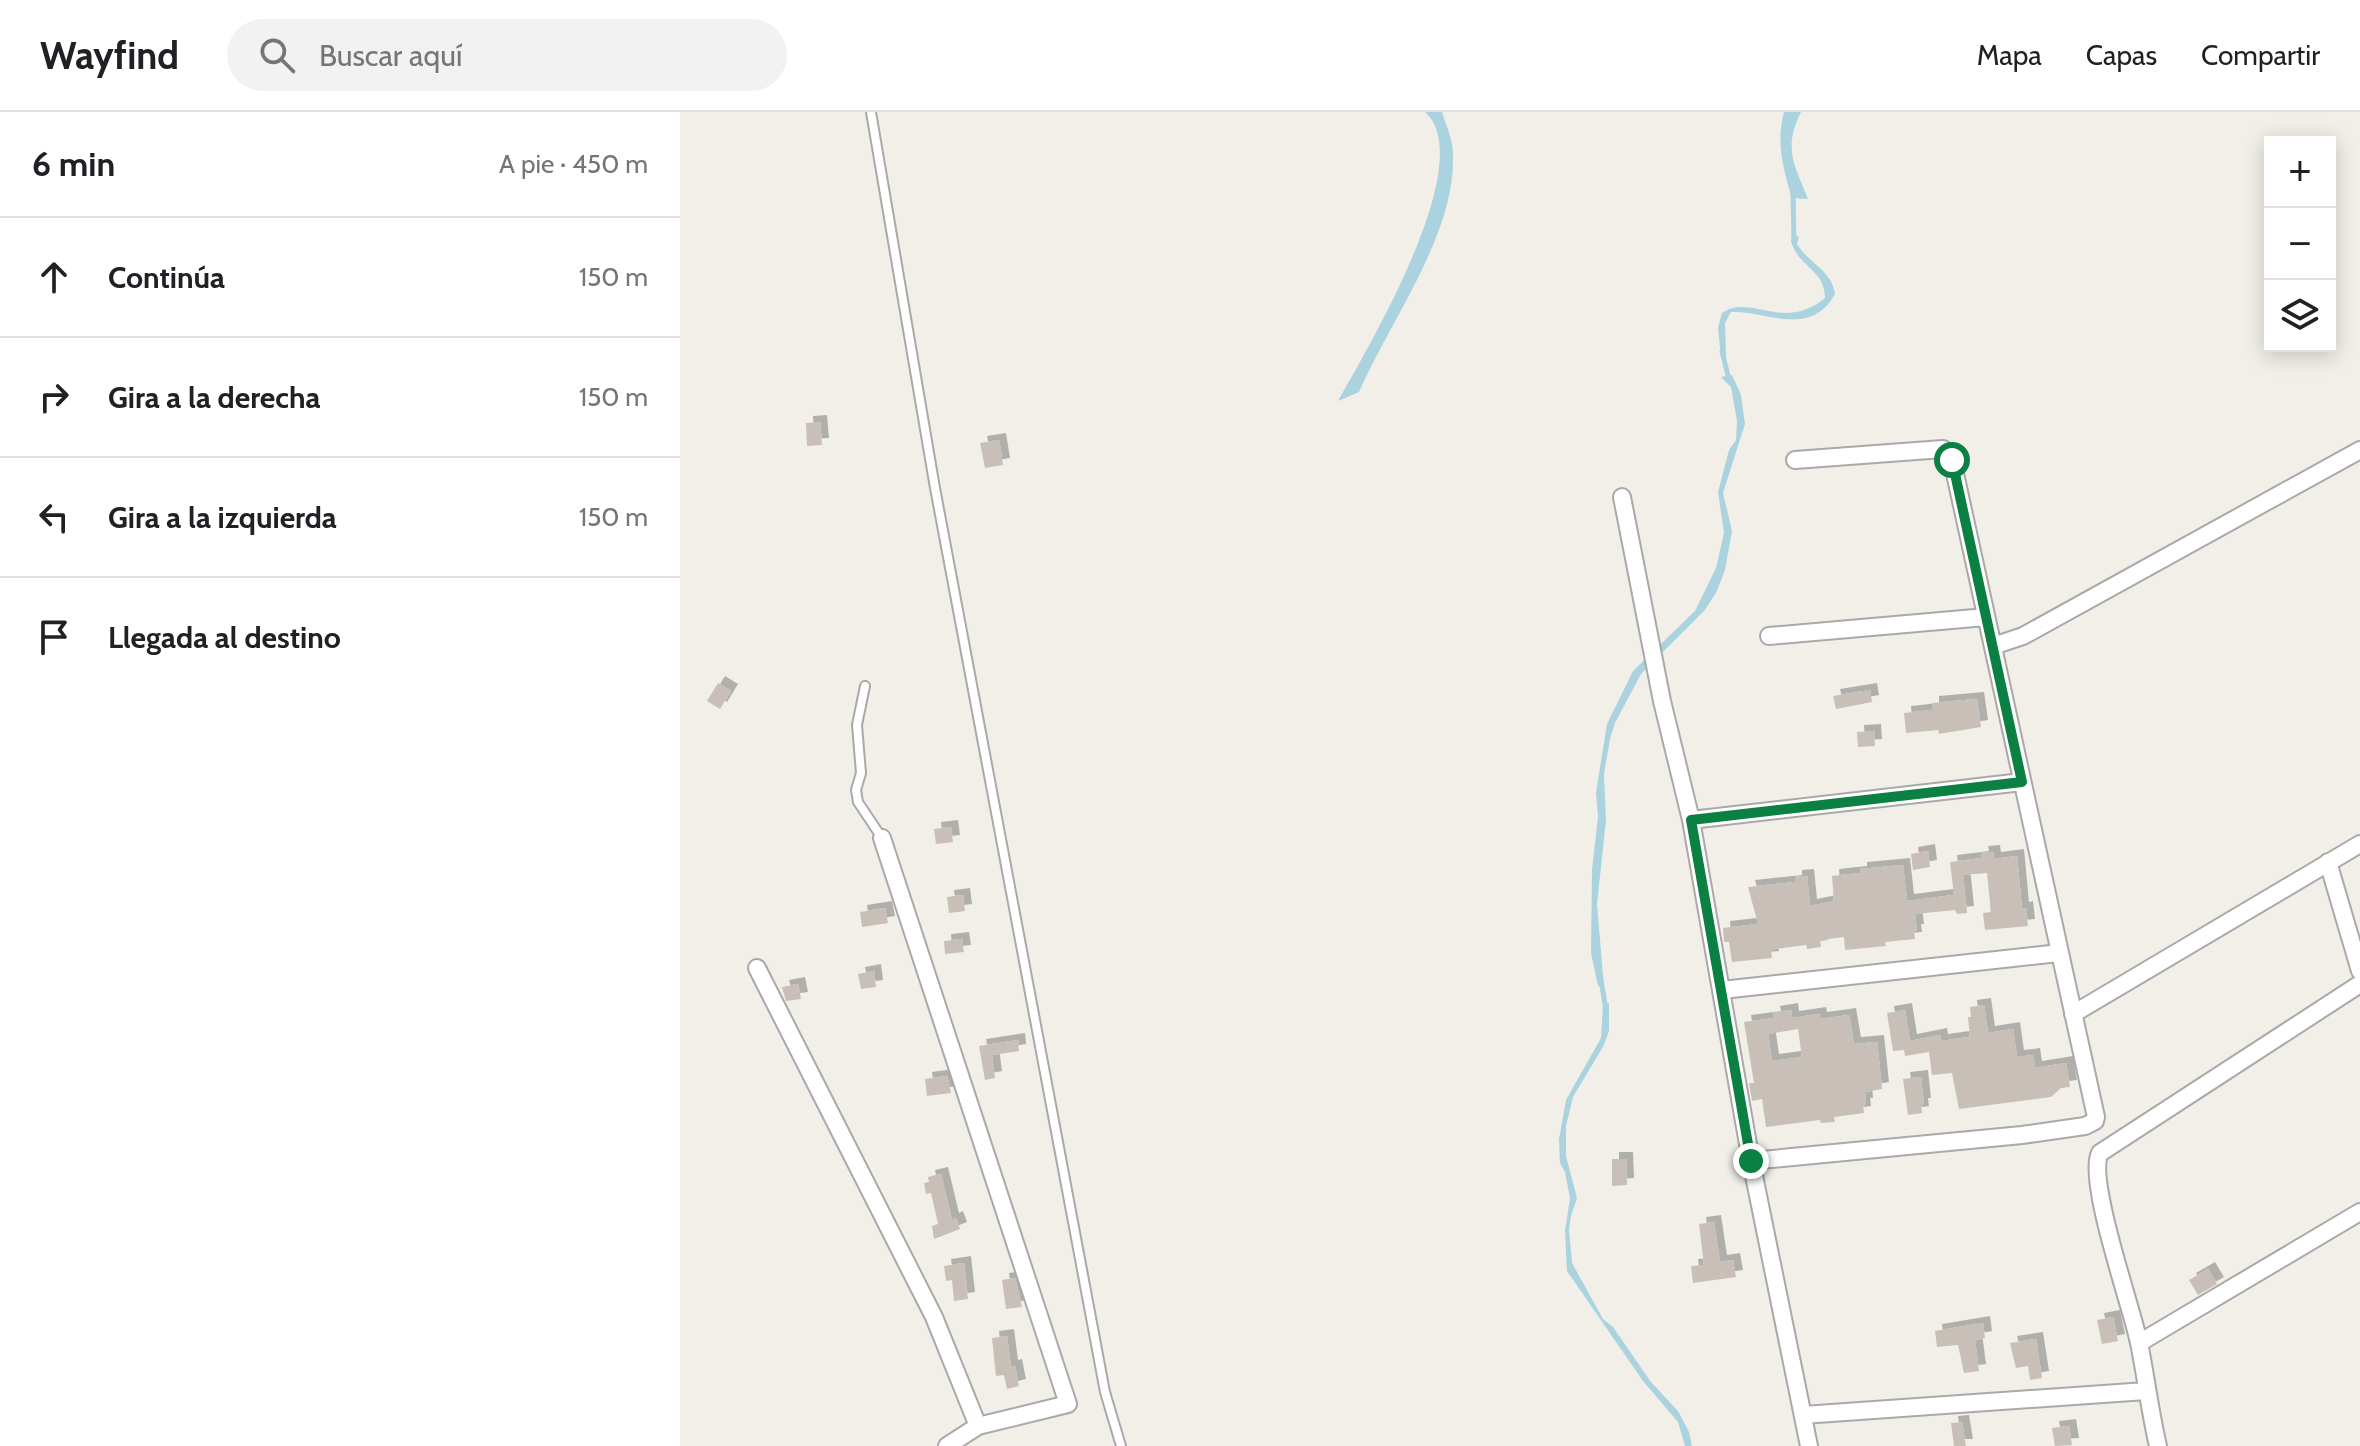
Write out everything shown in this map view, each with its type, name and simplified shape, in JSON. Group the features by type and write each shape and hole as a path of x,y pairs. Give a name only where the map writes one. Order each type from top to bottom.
{"street":[{"path":"1751,1161 2022,1135 2091,1124 2095,1121 2096,1111 1952,460 1943,449 1795,460"},
{"path":"1993,646 2023,636 2360,450"},
{"path":"1622,497 1662,701 1691,820 1751,1161 1809,1446"},
{"path":"1769,636 1986,617"},
{"path":"1691,820 2022,782"},
{"path":"882,838 1068,1404 978,1426 947,1446"},
{"path":"2073,1014 2360,844"},
{"path":"2328,862 2360,971"},
{"path":"1722,990 2059,953"},
{"path":"757,968 934,1317 978,1426"},
{"path":"2158,1446 2139,1343 2101,1198 2096,1161 2100,1153 2360,984"},
{"path":"2139,1343 2360,1212"},
{"path":"1803,1415 2146,1391"}],"lane":[{"path":"871,112 940,519 1105,1392 1121,1446"},
{"path":"865,686 857,725 861,773 856,790 858,802 882,838"}],"water":[{"path":"1425,112 1442,112 1452,143 1451,184 1444,215 1419,276 1359,392 1338,401 1393,300 1429,211 1439,171 1438,136"},
{"path":"1784,112 1801,112 1793,136 1792,156 1808,199 1792,198 1783,166"},
{"path":"1794,235 1799,237 1797,244 1802,251 1825,273 1835,294 1825,308 1813,316 1800,319 1731,312 1725,323 1726,356 1721,357 1718,328 1722,313 1744,307 1795,312 1810,308 1825,298 1820,280 1794,249 1791,240"},
{"path":"1732,375 1741,395 1745,424 1723,493 1732,531 1725,570 1716,593 1704,611 1641,674 1610,739 1604,774 1606,820 1597,904 1604,987 1598,986 1591,953 1592,870 1598,816 1596,793 1607,724 1633,671 1695,611 1716,568 1724,533 1718,492 1729,450 1736,440 1737,421 1731,387 1721,377"},
{"path":"1609,1003 1609,1031 1573,1097 1566,1126 1566,1156 1577,1198 1569,1230 1572,1263 1603,1319 1613,1327 1651,1382 1678,1411 1689,1432 1692,1446 1685,1446 1678,1422 1643,1381 1567,1271 1565,1231 1570,1198 1560,1163 1559,1139 1566,1100 1601,1038 1603,1004"}],"building":[{"path":"820,422 822,445 807,446 806,423"},
{"path":"999,440 1003,465 985,468 980,443"},
{"path":"718,683 731,691 720,709 707,701"},
{"path":"1870,690 1872,702 1836,709 1833,696"},
{"path":"1977,699 1981,727 1939,734 1938,730 1906,733 1904,713 1932,710 1932,703"},
{"path":"1874,731 1875,746 1858,747 1857,732"},
{"path":"951,827 953,842 936,844 934,829"},
{"path":"1928,851 1930,867 1913,870 1911,854"},
{"path":"1993,852 1994,859 2017,856 2022,909 2026,908 2028,926 1985,930 1983,913 1991,912 1987,873 1963,875 1967,913 1957,914 1955,910 1915,914 1915,939 1885,942 1886,946 1845,950 1844,937 1820,940 1821,947 1807,949 1806,945 1775,949 1771,950 1772,958 1732,962 1729,942 1724,942 1723,928 1758,924 1748,887 1795,882 1795,877 1807,876 1810,906 1834,901 1832,876 1860,873 1860,869 1903,865 1907,901 1954,895 1950,862 1982,858 1981,853"},
{"path":"963,895 965,911 949,913 947,897"},
{"path":"885,908 888,923 862,927 860,912"},
{"path":"962,939 964,952 945,954 944,941"},
{"path":"874,971 876,987 861,989 858,974"},
{"path":"798,984 801,999 786,1001 782,987"},
{"path":"1984,1005 1988,1033 2013,1029 2017,1057 2033,1055 2035,1068 2066,1063 2070,1087 2061,1088 2051,1097 1959,1109 1952,1073 1932,1075 1929,1052 1905,1056 1904,1050 1893,1051 1887,1013 1905,1010 1910,1041 1940,1035 1941,1041 1970,1037 1970,1007"},
{"path":"1791,1010 1792,1018 1819,1014 1820,1019 1849,1015 1854,1044 1877,1042 1882,1089 1865,1092 1864,1113 1834,1117 1835,1122 1821,1123 1820,1120 1766,1127 1762,1099 1752,1101 1749,1083 1754,1083 1744,1022 1774,1018 1773,1013","holes":["1798,1029 1802,1057 1772,1061 1768,1034"]},
{"path":"1018,1040 1019,1051 992,1055 995,1078 985,1080 979,1046"},
{"path":"947,1076 951,1093 927,1096 925,1079"},
{"path":"1921,1077 1922,1113 1908,1115 1903,1079"},
{"path":"1612,1159 1626,1159 1627,1185 1612,1186"},
{"path":"941,1174 952,1220 956,1218 960,1229 934,1239 932,1226 938,1224 931,1193 926,1194 924,1183 929,1182 928,1177"},
{"path":"1714,1222 1720,1262 1733,1260 1736,1277 1693,1283 1691,1266 1704,1265 1699,1224"},
{"path":"964,1263 968,1299 954,1301 952,1280 946,1281 944,1266"},
{"path":"2208,1269 2217,1284 2198,1295 2189,1280"},
{"path":"1015,1278 1022,1307 1006,1309 1002,1280"},
{"path":"2113,1317 2118,1341 2102,1344 2097,1320"},
{"path":"1983,1323 1985,1338 1975,1340 1979,1371 1964,1373 1958,1345 1937,1347 1935,1331"},
{"path":"1007,1336 1011,1367 1015,1366 1019,1386 1007,1389 1004,1375 996,1376 992,1338"},
{"path":"2036,1339 2042,1378 2030,1380 2028,1366 2016,1368 2010,1343"},
{"path":"1962,1422 1966,1446 1954,1446 1951,1423"},
{"path":"2069,1426 2072,1445 2055,1446 2052,1428"}],"waterway":[{"path":"1793,192 1794,242"},
{"path":"1722,351 1729,380"},
{"path":"1601,980 1606,1010"}],"route":[{"path":"1751,1161 1691,820 2022,782 1952,460"}]}
